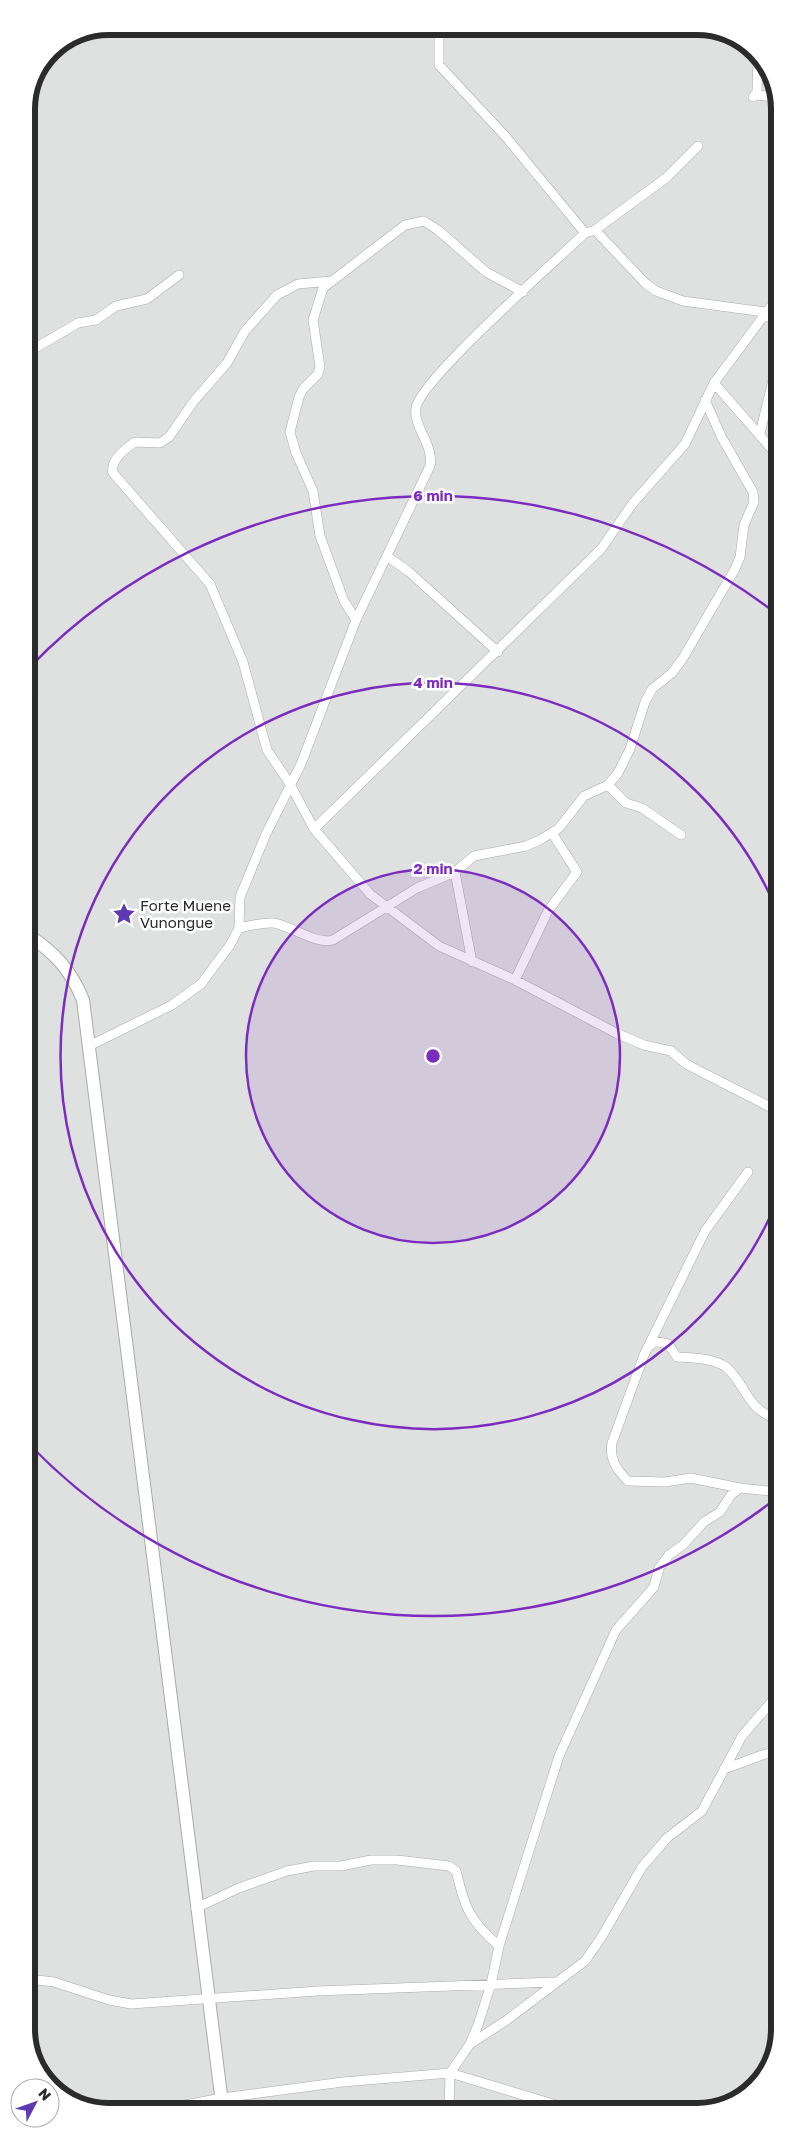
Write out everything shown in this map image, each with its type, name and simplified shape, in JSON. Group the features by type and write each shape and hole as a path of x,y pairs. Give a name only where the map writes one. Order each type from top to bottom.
{"street":[{"path":"439,35 438,65 506,138 586,233"},
{"path":"757,66 754,96 769,97"},
{"path":"91,1045 172,1005 201,984 230,945 239,928 240,897 266,834 301,764 356,620 388,557 430,466 432,457 430,449 415,410 418,399 461,351 586,233 595,230 666,178 698,146"},
{"path":"356,620 344,601 320,536 313,491 296,453 290,432 299,397 303,389 318,374 320,367 313,320 323,288 405,225 418,220 424,221 438,230 486,272 523,292"},
{"path":"595,230 645,283 656,291 683,301 765,312 771,318"},
{"path":"35,348 78,323 96,320 116,306 147,299 179,275"},
{"path":"331,281 298,284 277,295 245,331 227,363 194,401 169,437 160,443 135,442 114,462 112,467 113,473 210,584 248,677 261,734 267,750 290,784 314,829 356,878 386,906 439,946 515,980 616,1033 644,1045 653,1045 671,1051 686,1064 771,1107"},
{"path":"314,829 498,652 601,549 633,504 686,444 704,400 714,383 771,305"},
{"path":"714,383 771,447"},
{"path":"760,433 771,388"},
{"path":"239,928 262,923 274,923 328,941 417,888 455,872 481,853 526,846 552,833 567,819 584,796 608,785 618,773 630,749 645,702 652,688 672,673 683,658 740,557 744,525 754,502 749,482 722,438 704,400"},
{"path":"388,557 408,571 498,652"},
{"path":"608,785 626,803 642,808 681,835"},
{"path":"515,980 548,912 577,872 552,833"},
{"path":"455,872 472,962"},
{"path":"35,940 49,949 66,967 77,984 83,1000 91,1045 196,1908 210,2000 222,2103"},
{"path":"748,1172 705,1231 651,1345 644,1355 612,1443 611,1459 628,1481 665,1482 691,1478 740,1488 771,1491"},
{"path":"651,1345 654,1341 668,1344 677,1357 702,1358 727,1368 752,1402 771,1417"},
{"path":"449,2103 450,2073 470,2044 492,1984 499,1946 559,1756 616,1630 654,1587 659,1568 664,1561 704,1522 720,1512 731,1495 740,1488"},
{"path":"470,2044 507,2020 585,1961 601,1938 642,1867 667,1838 702,1811 742,1736 771,1702"},
{"path":"724,1769 771,1754"},
{"path":"196,1908 239,1888 296,1869 341,1866 371,1860 397,1860 449,1866 456,1870 464,1903 474,1922 499,1946"},
{"path":"35,1980 54,1982 109,2000 131,2004 318,1991 555,1982"},
{"path":"195,2103 343,2082 450,2073 550,2103"}],"place":[{"name":"Forte Muene Vunongue","path":"124,914"}]}
